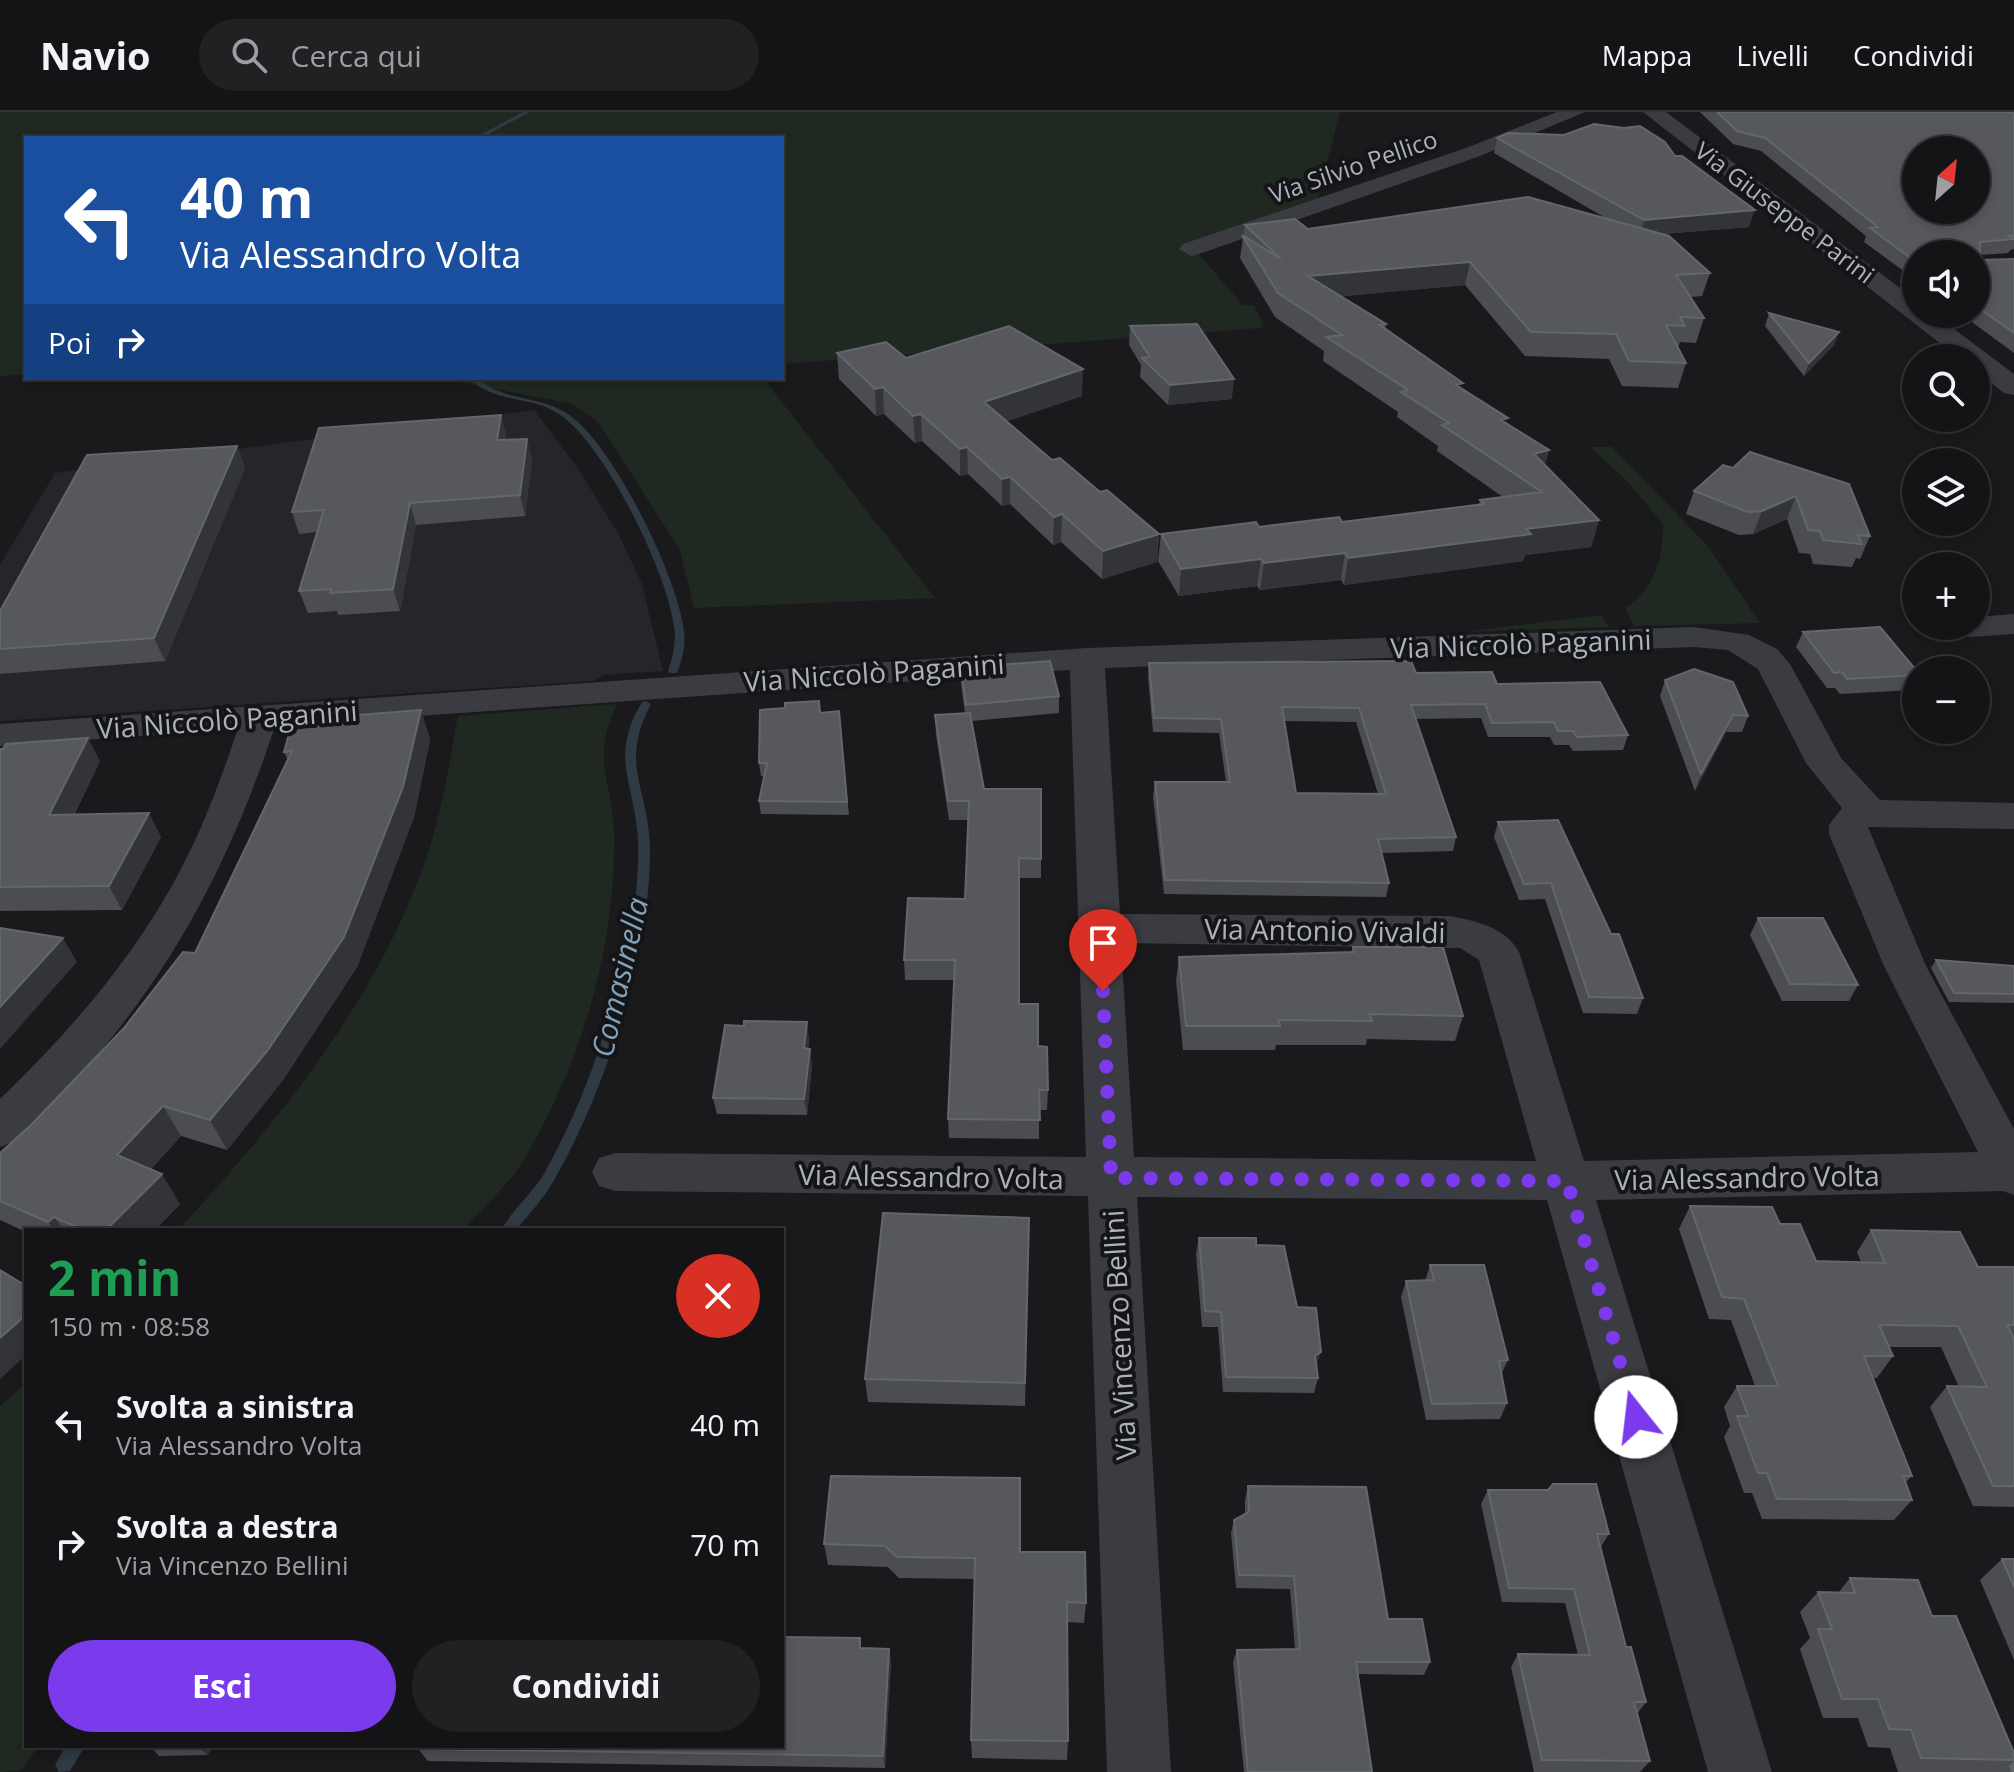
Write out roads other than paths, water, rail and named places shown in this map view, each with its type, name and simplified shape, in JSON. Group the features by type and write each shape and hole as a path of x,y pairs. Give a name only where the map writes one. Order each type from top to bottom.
{"street":[{"name":"Via Silvio Pellico","path":"1191,249 1473,152 1575,112"},
{"name":"Via Giuseppe Parini","path":"1653,112 1902,302"},
{"path":"1864,273 1902,270"},
{"name":"Via Giuseppe Parini","path":"1937,328 1958,344"},
{"name":"Via Giuseppe Parini","path":"1990,369 2014,387"},
{"path":"1990,626 2014,624"},
{"name":"Via Niccolò Paganini","path":"0,735 1087,658 1694,637 1748,645 1773,664 1833,777 1870,812"},
{"name":"Via Vincenzo Bellini","path":"1087,658 1139,1772"},
{"path":"0,1128 88,1036 161,939 194,883 217,833 261,716"},
{"path":"2013,1172 1905,966 1849,834 1848,825 1854,818 1870,812 2014,816"},
{"name":"Via Antonio Vivaldi","path":"1100,928 1450,931 1482,939 1498,952 1740,1772"},
{"name":"Via Alessandro Volta","path":"616,1172 1567,1181 2013,1172"}],"waterway":[{"name":"Comasinella","path":"481,136 527,112"},
{"name":"Comasinella","path":"475,380 492,391 562,412 598,450 651,545 674,607 679,646 673,671"},
{"name":"Comasinella","path":"510,1228 545,1184 567,1143 601,1061 627,970 637,925 644,845 630,757 631,740 646,704"},
{"name":"Comasinella","path":"64,1765 75,1748"}]}
